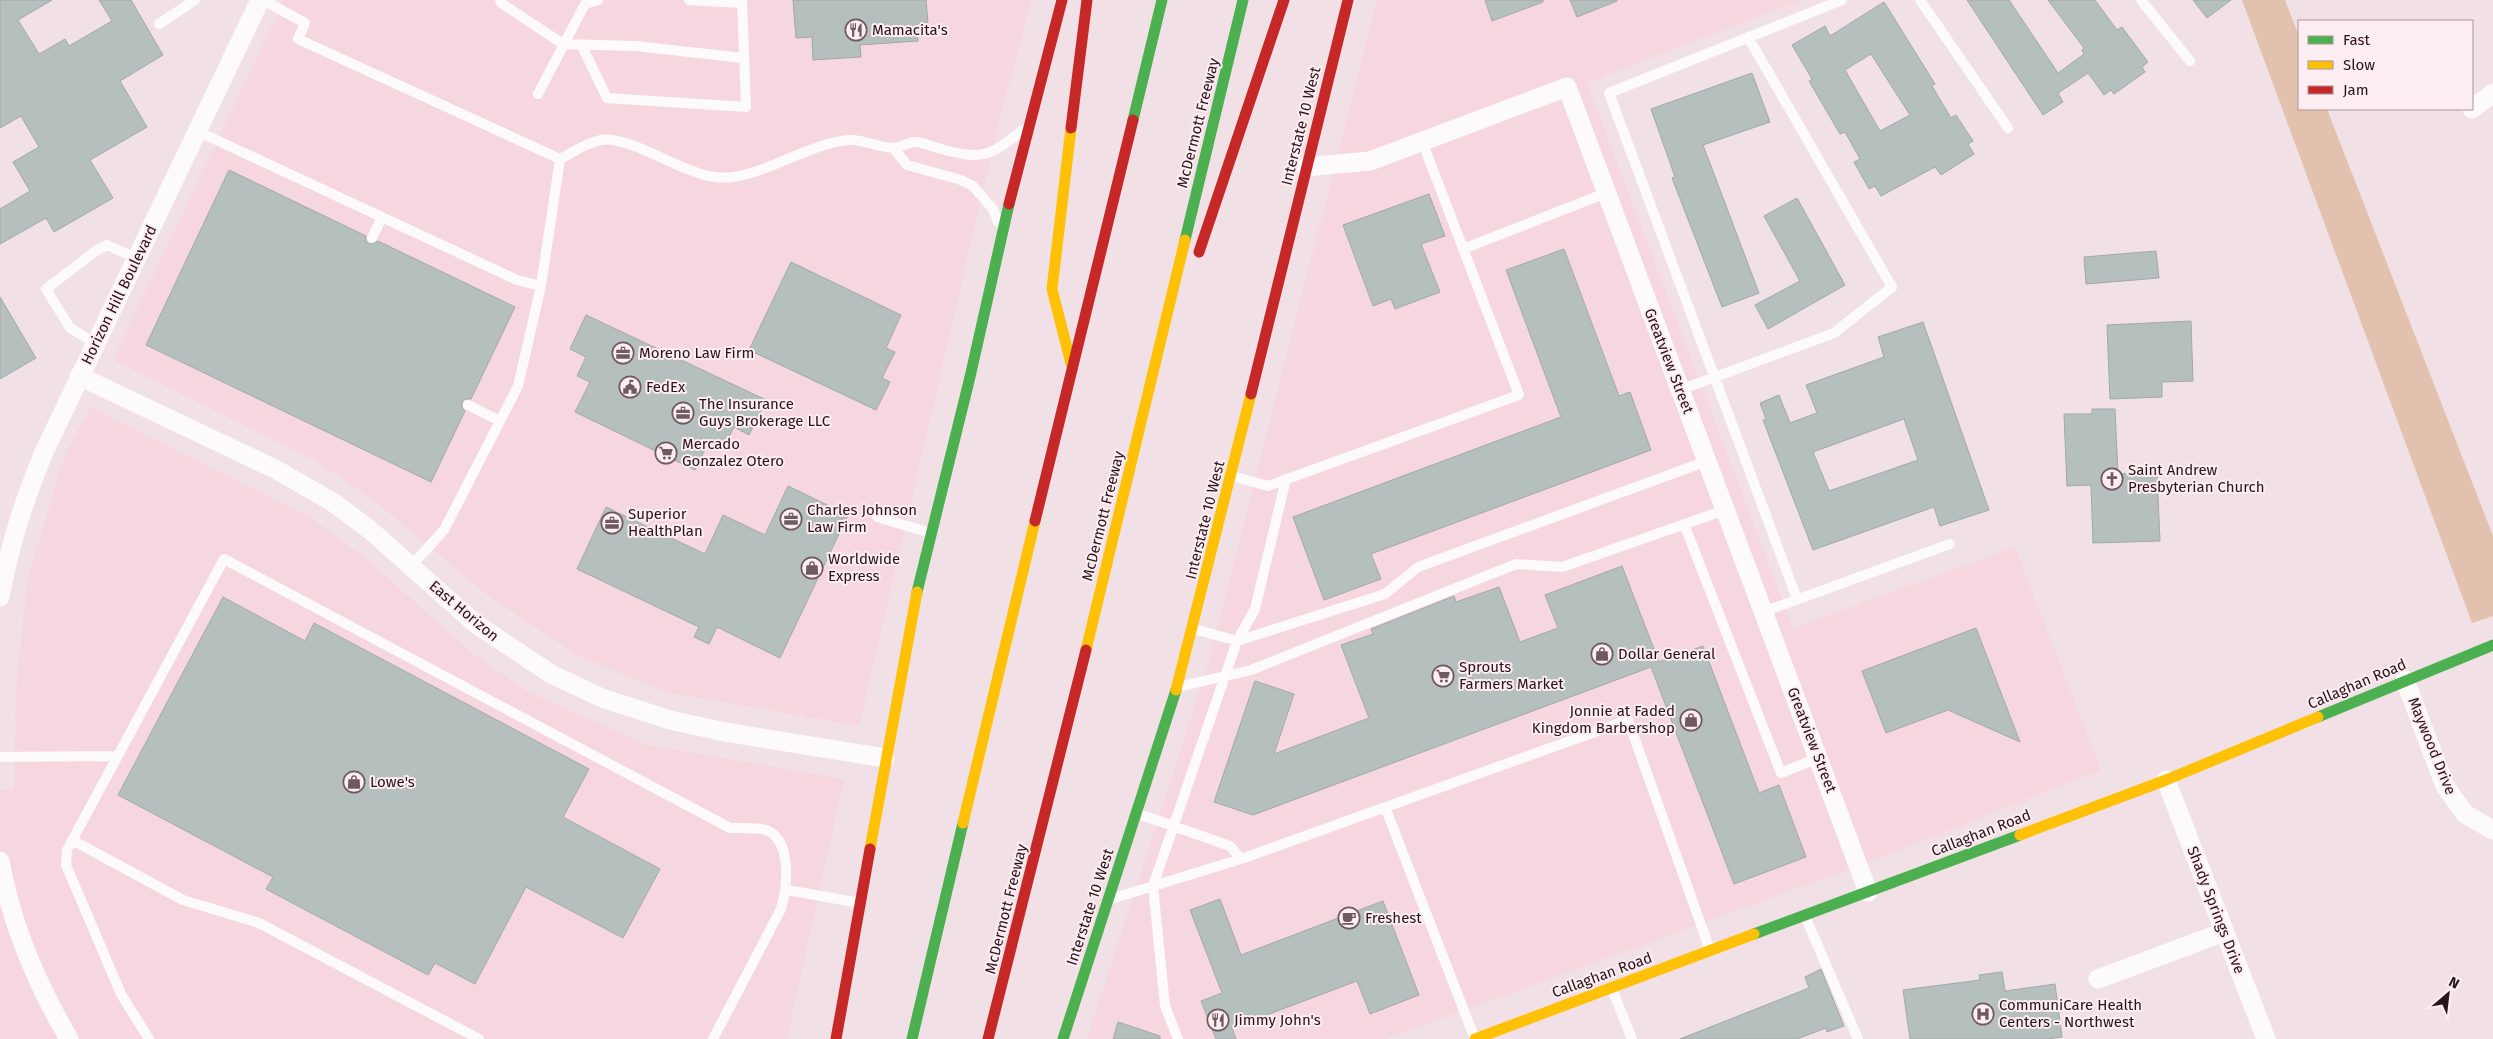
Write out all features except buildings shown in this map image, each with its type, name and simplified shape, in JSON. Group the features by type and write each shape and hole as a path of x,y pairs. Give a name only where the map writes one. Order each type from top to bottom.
{"main road":[{"path":"836,1039 911,616 970,377 1002,233 1062,0"},
{"path":"1072,367 1052,289 1087,0"},
{"path":"912,1039 1072,367 1162,0"},
{"name":"McDermott Freeway","path":"988,1039 1058,764 1243,0"},
{"path":"1196,259 1284,0"},
{"name":"Interstate 10 West","path":"1063,1039 1177,687 1348,0"},
{"path":"1140,426 1184,296"},
{"name":"Callaghan Road","path":"1475,1039 1502,1034 1612,988 2166,780 2493,645"}],"street":[{"name":"Horizon Hill Boulevard","path":"0,597 3,563 27,494 95,343 261,0"},
{"name":"Greatview Street","path":"1306,167 1370,161 1566,87 1868,892"},
{"path":"2473,108 2493,93"},
{"name":"East Horizon","path":"80,376 277,470 334,504 369,529 476,624 551,674 602,698 670,720 725,732 885,758"},
{"name":"Maywood Drive","path":"2405,680 2445,786 2465,814 2490,829"},
{"name":"Shady Springs Drive","path":"2166,780 2266,1039"},
{"path":"0,861 5,890 26,953 69,1039"},
{"path":"2098,979 2224,932"}],"lane":[{"path":"159,24 195,0"},
{"path":"261,0 305,23 298,39 560,159"},
{"path":"500,0 512,12 562,44 635,46 743,58"},
{"path":"538,94 583,2 598,0"},
{"path":"581,44 607,98 746,107 742,2 689,0"},
{"path":"1797,599 1609,93 1842,0"},
{"path":"1920,0 2008,128"},
{"path":"2141,0 2190,61"},
{"path":"1680,390 1834,333 1892,287 1748,37"},
{"path":"560,159 600,140 614,140 687,171 716,178 741,175 821,146 849,140 874,142 893,148 915,142 967,156 978,156 1004,145 1029,125"},
{"path":"197,131 517,280 541,286"},
{"path":"1231,476 1268,486 1519,395 1422,141"},
{"path":"893,148 907,165 961,180 973,186 994,209 1002,233"},
{"path":"411,566 444,530 518,386 541,286 560,159"},
{"path":"1463,249 1606,192"},
{"path":"372,238 382,217"},
{"path":"95,343 70,328 46,289 97,250 107,245 136,258"},
{"path":"468,405 500,421"},
{"path":"1193,628 1237,641 1385,594 1418,567 1707,461"},
{"path":"1178,1039 1165,1006 1153,886 1237,641 1255,609 1286,479"},
{"path":"1177,687 1251,670 1516,564 1562,567 1725,510"},
{"path":"877,517 932,533"},
{"path":"1684,524 1781,773 1818,758"},
{"path":"1763,612 1950,544"},
{"path":"149,1039 121,994 66,865 67,850 224,559 730,828 767,830 777,840 787,863 787,890 781,910 712,1039"},
{"path":"1108,900 1241,859 1628,720 1710,951"},
{"path":"0,757 118,756"},
{"path":"1385,807 1475,1039"},
{"path":"1136,812 1230,846 1241,859"},
{"path":"72,840 183,900 259,923 479,1039"},
{"path":"787,890 860,904"},
{"path":"1805,916 1858,1039"},
{"path":"1612,988 1632,1039"}],"shaded area":[{"path":"284,0 1031,0 997,130 859,726 665,692 577,655 486,594 372,499 314,460 113,360"},
{"path":"1377,0 1801,0 1587,83 1793,628 2015,547 2101,770 1880,858 1386,1039 1087,1039 1206,672"},
{"path":"2242,0 2285,0 2298,33 2298,110 2327,110 2493,536 2493,616 2472,623"},
{"path":"90,407 313,519 370,562 472,653 530,693 648,745 844,779 787,1039 0,1039 0,790 14,790 16,691 28,578 65,454"}],"traffic: fast":[{"path":"1133,120 1162,0"},
{"path":"1185,240 1243,0"},
{"path":"917,592 970,377 1009,204"},
{"path":"2318,717 2493,645"},
{"path":"1063,1039 1176,690"},
{"path":"912,1039 963,823"},
{"path":"1754,934 2020,835"}],"traffic: slow":[{"path":"1071,128 1052,289 1071,364"},
{"path":"1086,650 1185,240"},
{"path":"1176,690 1251,394"},
{"path":"963,823 1035,521"},
{"path":"870,849 917,592"},
{"path":"2020,835 2166,780 2318,717"},
{"path":"1475,1039 1754,934"}],"traffic: jam":[{"path":"1009,204 1062,0"},
{"path":"1071,128 1087,0"},
{"path":"1199,252 1284,0"},
{"path":"1251,394 1348,0"},
{"path":"1035,521 1133,120"},
{"path":"988,1039 1086,650"},
{"path":"836,1039 870,849"}],"place":[{"name":"Mamacita's","path":"856,30"},
{"name":"Moreno Law Firm","path":"623,353"},
{"name":"FedEx","path":"630,387"},
{"name":"The Insurance Guys Brokerage LLC","path":"683,413"},
{"name":"Mercado Gonzalez Otero","path":"666,453"},
{"name":"Saint Andrew Presbyterian Church","path":"2112,479"},
{"name":"Charles Johnson Law Firm","path":"791,519"},
{"name":"Superior HealthPlan","path":"612,523"},
{"name":"Worldwide Express","path":"812,568"},
{"name":"Dollar General","path":"1602,654"},
{"name":"Sprouts Farmers Market","path":"1443,676"},
{"name":"Jonnie at Faded Kingdom Barbershop","path":"1691,720"},
{"name":"Lowe's","path":"354,782"},
{"name":"Freshest","path":"1349,918"},
{"name":"CommuniCare Health Centers - Northwest","path":"1983,1014"},
{"name":"Jimmy John's","path":"1218,1020"}]}
